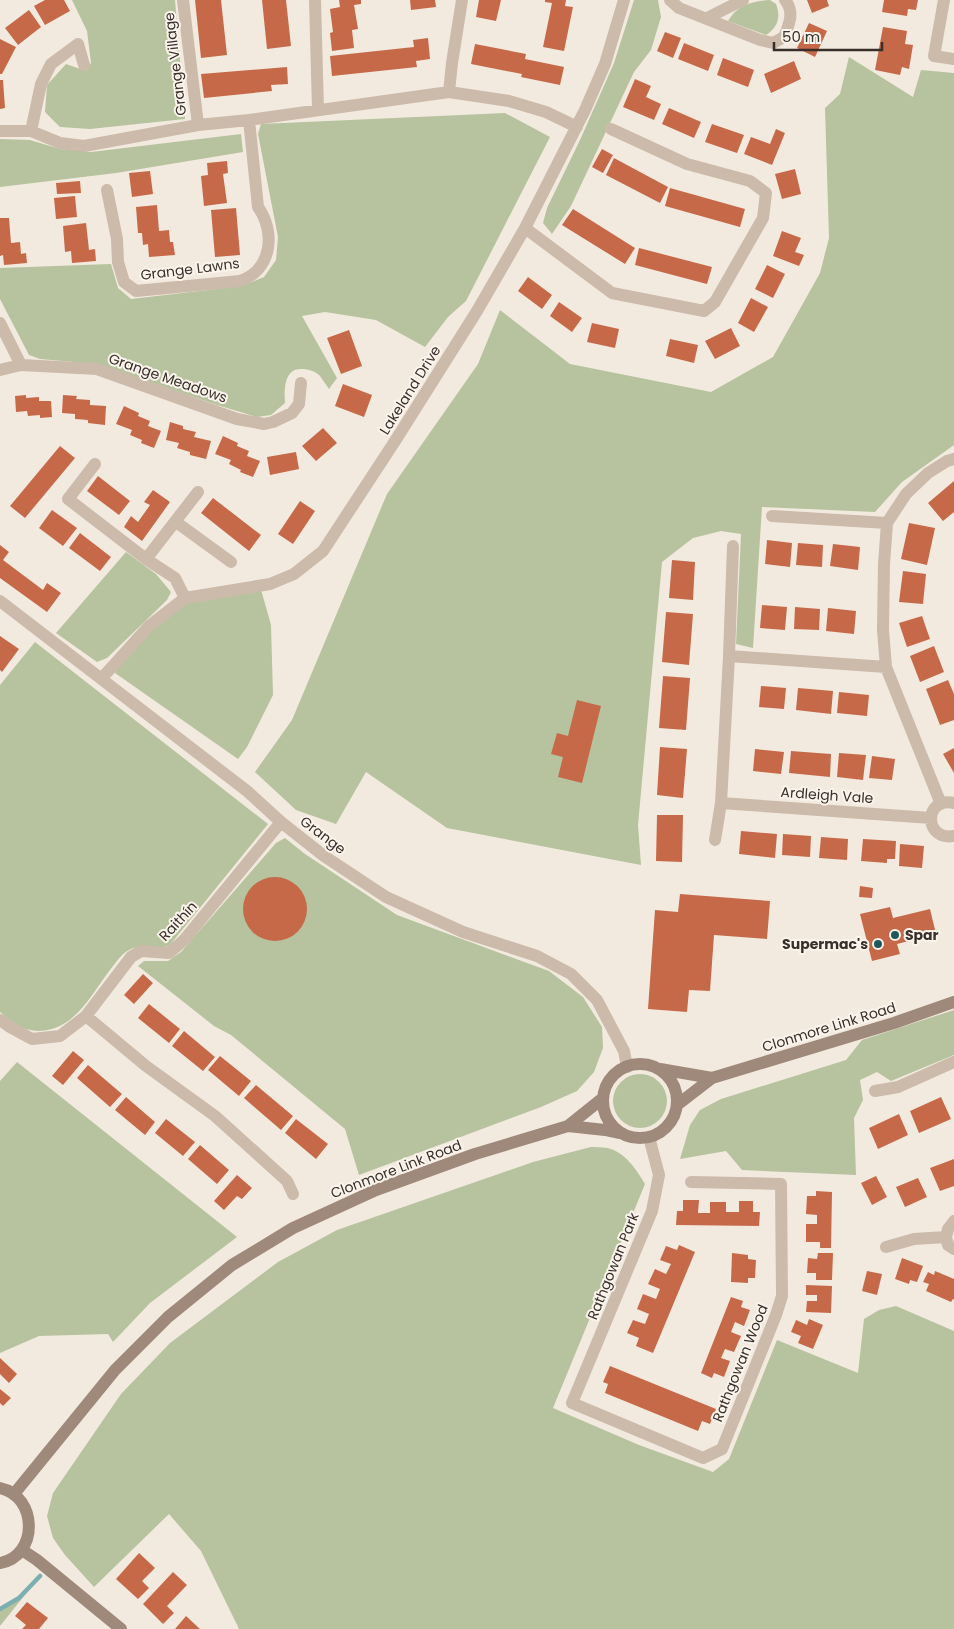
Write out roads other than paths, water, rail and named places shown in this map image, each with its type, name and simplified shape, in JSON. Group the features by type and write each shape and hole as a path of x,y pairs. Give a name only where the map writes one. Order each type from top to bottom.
{"main road":[{"name":"Clonmore Link Road","path":"677,1105 712,1078 894,1023 954,1002"},
{"path":"648,1065 657,1069 666,1075 676,1094 677,1105 674,1116 668,1125 650,1137 631,1137 622,1134 613,1127 607,1118 603,1098 606,1088 611,1078 618,1071 627,1067 648,1065"},
{"name":"Clonmore Link Road","path":"657,1069 712,1078"},
{"name":"Clonmore Link Road","path":"14,1494 114,1370 168,1317 232,1265 293,1228 376,1190 475,1154 568,1126 603,1098"},
{"name":"Clonmore Link Road","path":"568,1126 622,1134"},
{"path":"0,1488 14,1494 23,1503 28,1514 30,1527 28,1539 22,1550 14,1557 0,1563"},
{"path":"22,1550 37,1560 121,1629"}],"street":[{"name":"Grange Village","path":"183,0 198,125"},
{"path":"315,0 318,110"},
{"path":"449,92 462,0"},
{"name":"Lakeland Drive","path":"102,678 149,626 185,598 270,584 294,574 323,551 477,311 525,228 577,127 605,64 624,0"},
{"path":"670,0 679,8 760,40 773,43 784,37 791,20 788,4 785,0"},
{"path":"707,18 743,0"},
{"path":"944,0 934,56 954,59"},
{"path":"31,131 41,84 51,64 78,44 84,65"},
{"path":"0,131 31,131 60,143 84,146 198,125 249,120 449,92 509,102 546,112 577,127"},
{"name":"Grange Lawns","path":"107,190 117,239 118,262 124,282 136,291 248,278 264,263 269,235 264,214 258,207 249,120"},
{"path":"525,228 612,293 704,312 716,302 763,218 766,193 750,181 687,164 611,129"},
{"path":"0,323 21,365"},
{"name":"Grange Meadows","path":"0,370 21,365 98,369 237,419 264,424 292,413 299,404 301,383"},
{"path":"954,459 928,473 906,494 887,523 883,630 886,667 948,803 934,809 931,818 933,829 937,833 948,837 954,836"},
{"path":"95,464 68,499 146,559 175,578 185,598"},
{"path":"146,559 198,492"},
{"path":"772,516 887,523"},
{"path":"176,522 231,562"},
{"path":"715,840 721,802 733,546"},
{"name":"Grange","path":"0,601 247,791 281,822 324,856 386,897 463,932 536,956 571,974 597,1000 624,1051 627,1067"},
{"path":"729,656 886,667"},
{"name":"Ardleigh Vale","path":"721,802 931,818"},
{"name":"Raithín","path":"0,1020 32,1040 60,1036 86,1016 131,957 142,951 168,953 184,940 281,822"},
{"path":"86,1016 146,1066 215,1116 287,1181 292,1194"},
{"path":"875,1091 898,1087 954,1062"},
{"name":"Rathgowan Park","path":"572,1404 652,1211 659,1175 650,1137"},
{"name":"Rathgowan Wood","path":"572,1404 703,1458 722,1449 782,1296 781,1184 691,1182"},
{"path":"954,1221 948,1229 946,1238 948,1245 954,1249"},
{"path":"886,1247 914,1239 946,1238"}],"waterway":[{"path":"0,1609 19,1598 40,1576"}],"place":[{"name":"Spar","path":"895,935"},
{"name":"Supermac's","path":"878,944"}]}
